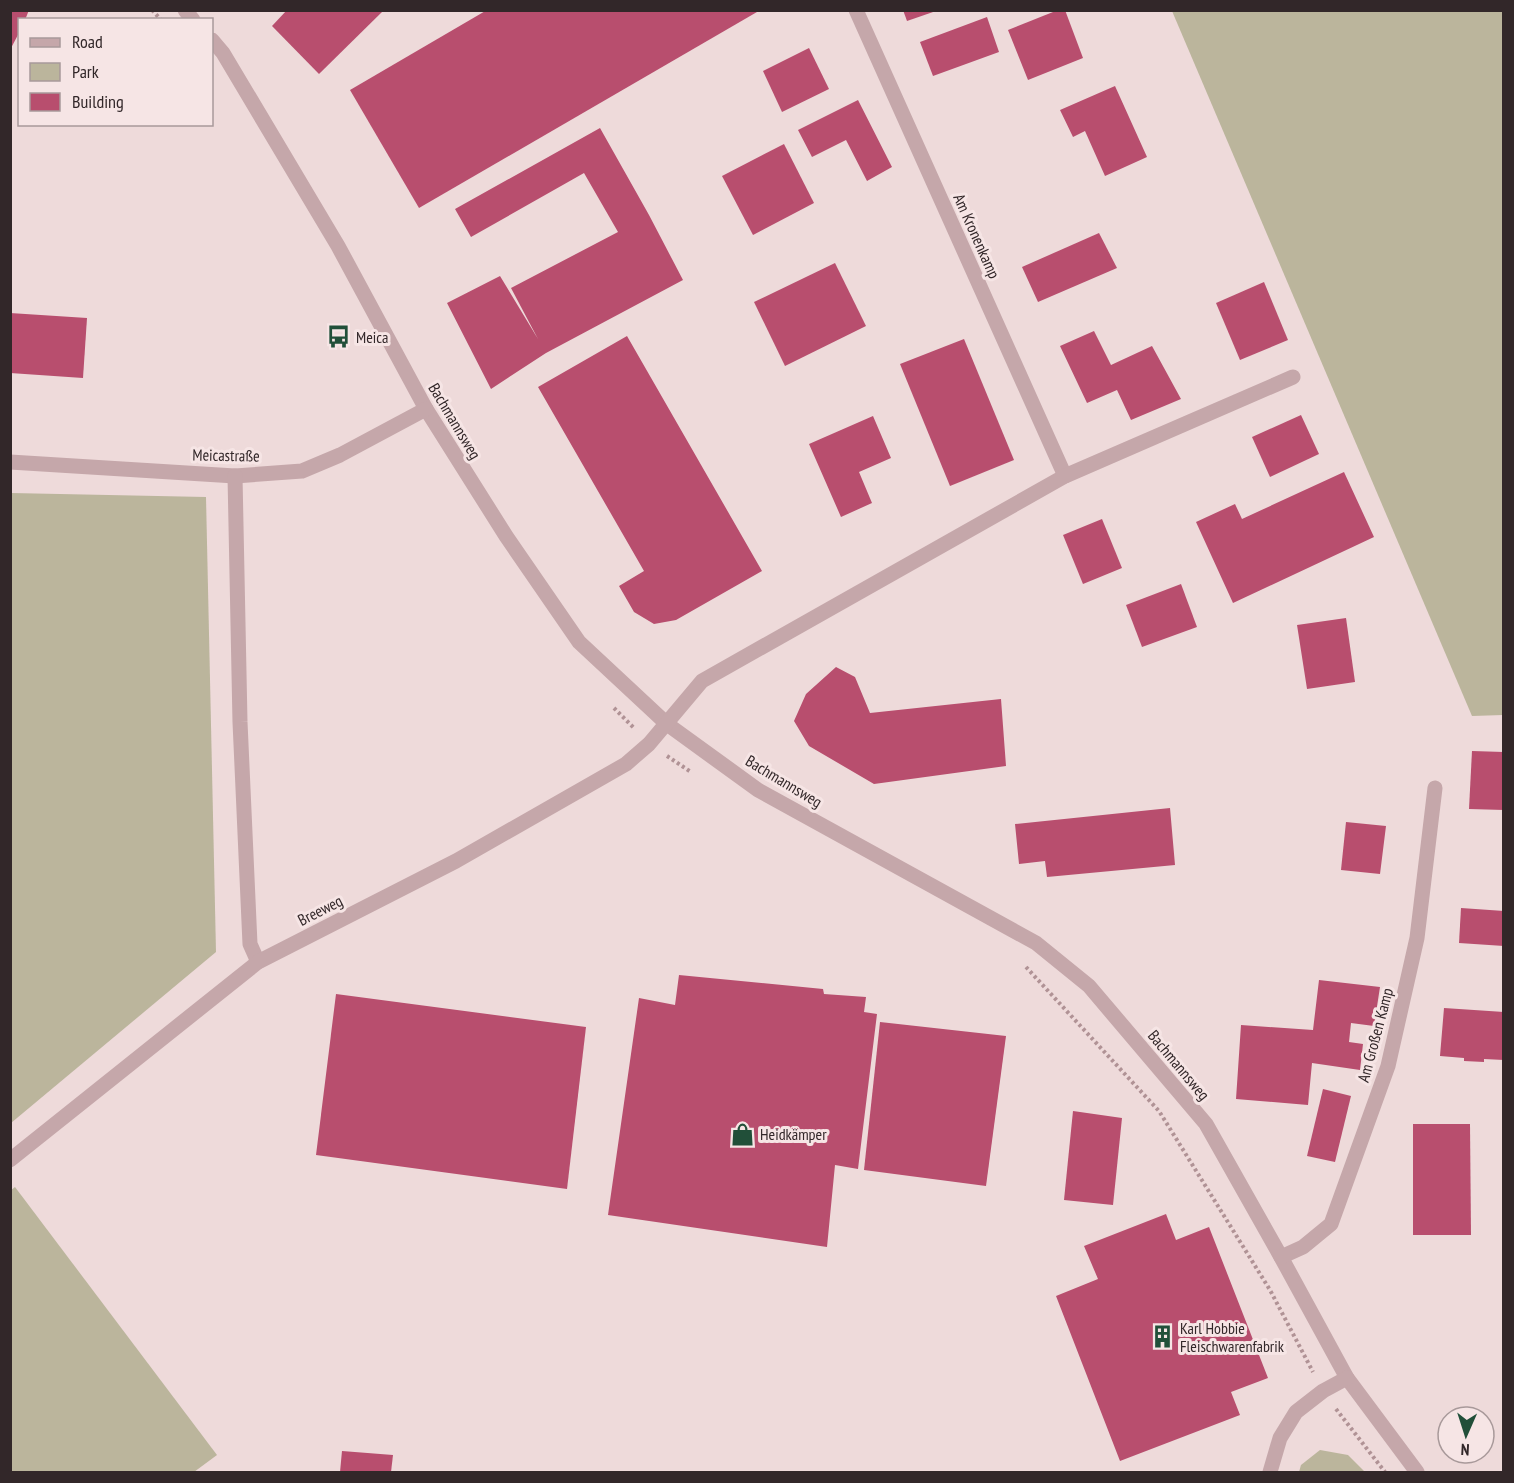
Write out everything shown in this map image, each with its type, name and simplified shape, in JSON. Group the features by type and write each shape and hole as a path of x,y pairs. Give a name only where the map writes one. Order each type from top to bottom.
{"street":[{"name":"Am Kronenkamp","path":"856,10 1065,476"},
{"name":"Bachmannsweg","path":"213,41 223,53 338,246 426,409 506,536 579,642 667,724 758,790 1036,944 1089,986 1206,1125 1347,1378 1417,1473"},
{"path":"667,724 702,681 1065,476 1293,377"},
{"name":"Meicastraße","path":"10,462 235,476 302,471 340,455 426,409"},
{"path":"235,476 240,722 250,944 258,962"},
{"name":"Breeweg","path":"10,1160 258,962 456,861 627,764 667,724"},
{"name":"Am Großen Kamp","path":"1281,1257 1303,1247 1331,1224 1388,1066 1417,938 1435,788"},
{"path":"1270,1473 1280,1438 1296,1412 1323,1391 1347,1378"}],"green space":[{"path":"1172,11 1503,11 1503,715 1472,716"},
{"path":"11,493 206,497 216,952 11,1123"},
{"path":"15,1187 217,1455 194,1472 11,1472 10,1191"},
{"path":"1320,1450 1348,1455 1365,1472 1299,1472 1301,1465"}],"building":[{"path":"10,10 29,10 26,18 18,18 18,35 10,50"},
{"path":"287,10 384,10 319,74 272,26"},
{"path":"487,10 757,10 757,12 419,208 350,90"},
{"path":"903,10 936,10 936,11 907,21"},
{"path":"1058,10 1065,10 1083,58 1028,80 1008,30"},
{"path":"987,17 999,52 933,76 920,42"},
{"path":"809,48 829,89 782,112 763,71"},
{"path":"1115,86 1147,157 1105,176 1085,131 1073,137 1060,110"},
{"path":"858,100 892,167 867,181 846,140 812,157 798,130"},
{"path":"600,128 683,280 546,353 491,389 447,303 500,276 538,339 511,288 618,232 584,173 471,237 455,209"},
{"path":"784,144 814,203 753,235 722,176"},
{"path":"1099,233 1117,268 1038,302 1022,267"},
{"path":"835,263 866,326 785,366 754,302"},
{"path":"1264,282 1288,340 1240,360 1216,303"},
{"path":"10,313 87,318 83,378 10,373"},
{"path":"1094,331 1111,365 1152,346 1181,399 1131,420 1117,390 1087,403 1060,346"},
{"path":"627,336 762,571 676,620 654,624 634,612 619,586 644,571 538,387"},
{"path":"964,339 1014,460 950,486 900,364"},
{"path":"1301,415 1319,454 1270,477 1252,437"},
{"path":"873,416 891,458 859,472 872,503 841,517 809,444"},
{"path":"1344,472 1374,537 1233,603 1196,522 1235,504 1242,519"},
{"path":"1102,519 1122,568 1083,584 1063,535"},
{"path":"1181,584 1197,627 1142,647 1126,605"},
{"path":"1346,618 1355,682 1307,689 1297,625"},
{"path":"836,667 855,677 870,713 1001,699 1006,766 874,784 809,746 794,721 806,694"},
{"path":"1472,751 1504,752 1504,810 1469,809"},
{"path":"1170,808 1175,865 1047,877 1045,861 1019,864 1015,824"},
{"path":"1346,822 1386,826 1380,874 1341,870"},
{"path":"1461,908 1504,911 1504,946 1459,943"},
{"path":"679,975 823,989 824,994 866,997 864,1012 877,1014 858,1169 835,1165 827,1247 608,1215 639,998 675,1005"},
{"path":"1319,980 1380,987 1374,1026 1351,1023 1349,1042 1363,1044 1360,1070 1312,1063 1308,1105 1236,1099 1241,1025 1313,1030"},
{"path":"336,994 586,1027 567,1189 316,1155"},
{"path":"1444,1008 1504,1012 1504,1060 1464,1061 1464,1058 1440,1056"},
{"path":"880,1022 1006,1036 986,1186 864,1170"},
{"path":"1323,1089 1351,1096 1335,1162 1307,1156"},
{"path":"1073,1111 1122,1118 1113,1205 1064,1200"},
{"path":"1413,1124 1470,1124 1471,1235 1413,1235"},
{"name":"Karl Hobbie Fleischwarenfabrik","path":"1166,1214 1176,1240 1209,1227 1268,1378 1231,1392 1240,1415 1120,1461 1056,1296 1098,1279 1084,1246"},
{"path":"342,1451 393,1455 391,1472 340,1472"}],"place":[{"name":"Meica","path":"338,337"},
{"name":"Heidkämper","path":"742,1134"},
{"name":"Karl Hobbie Fleischwarenfabrik","path":"1162,1337"}]}
